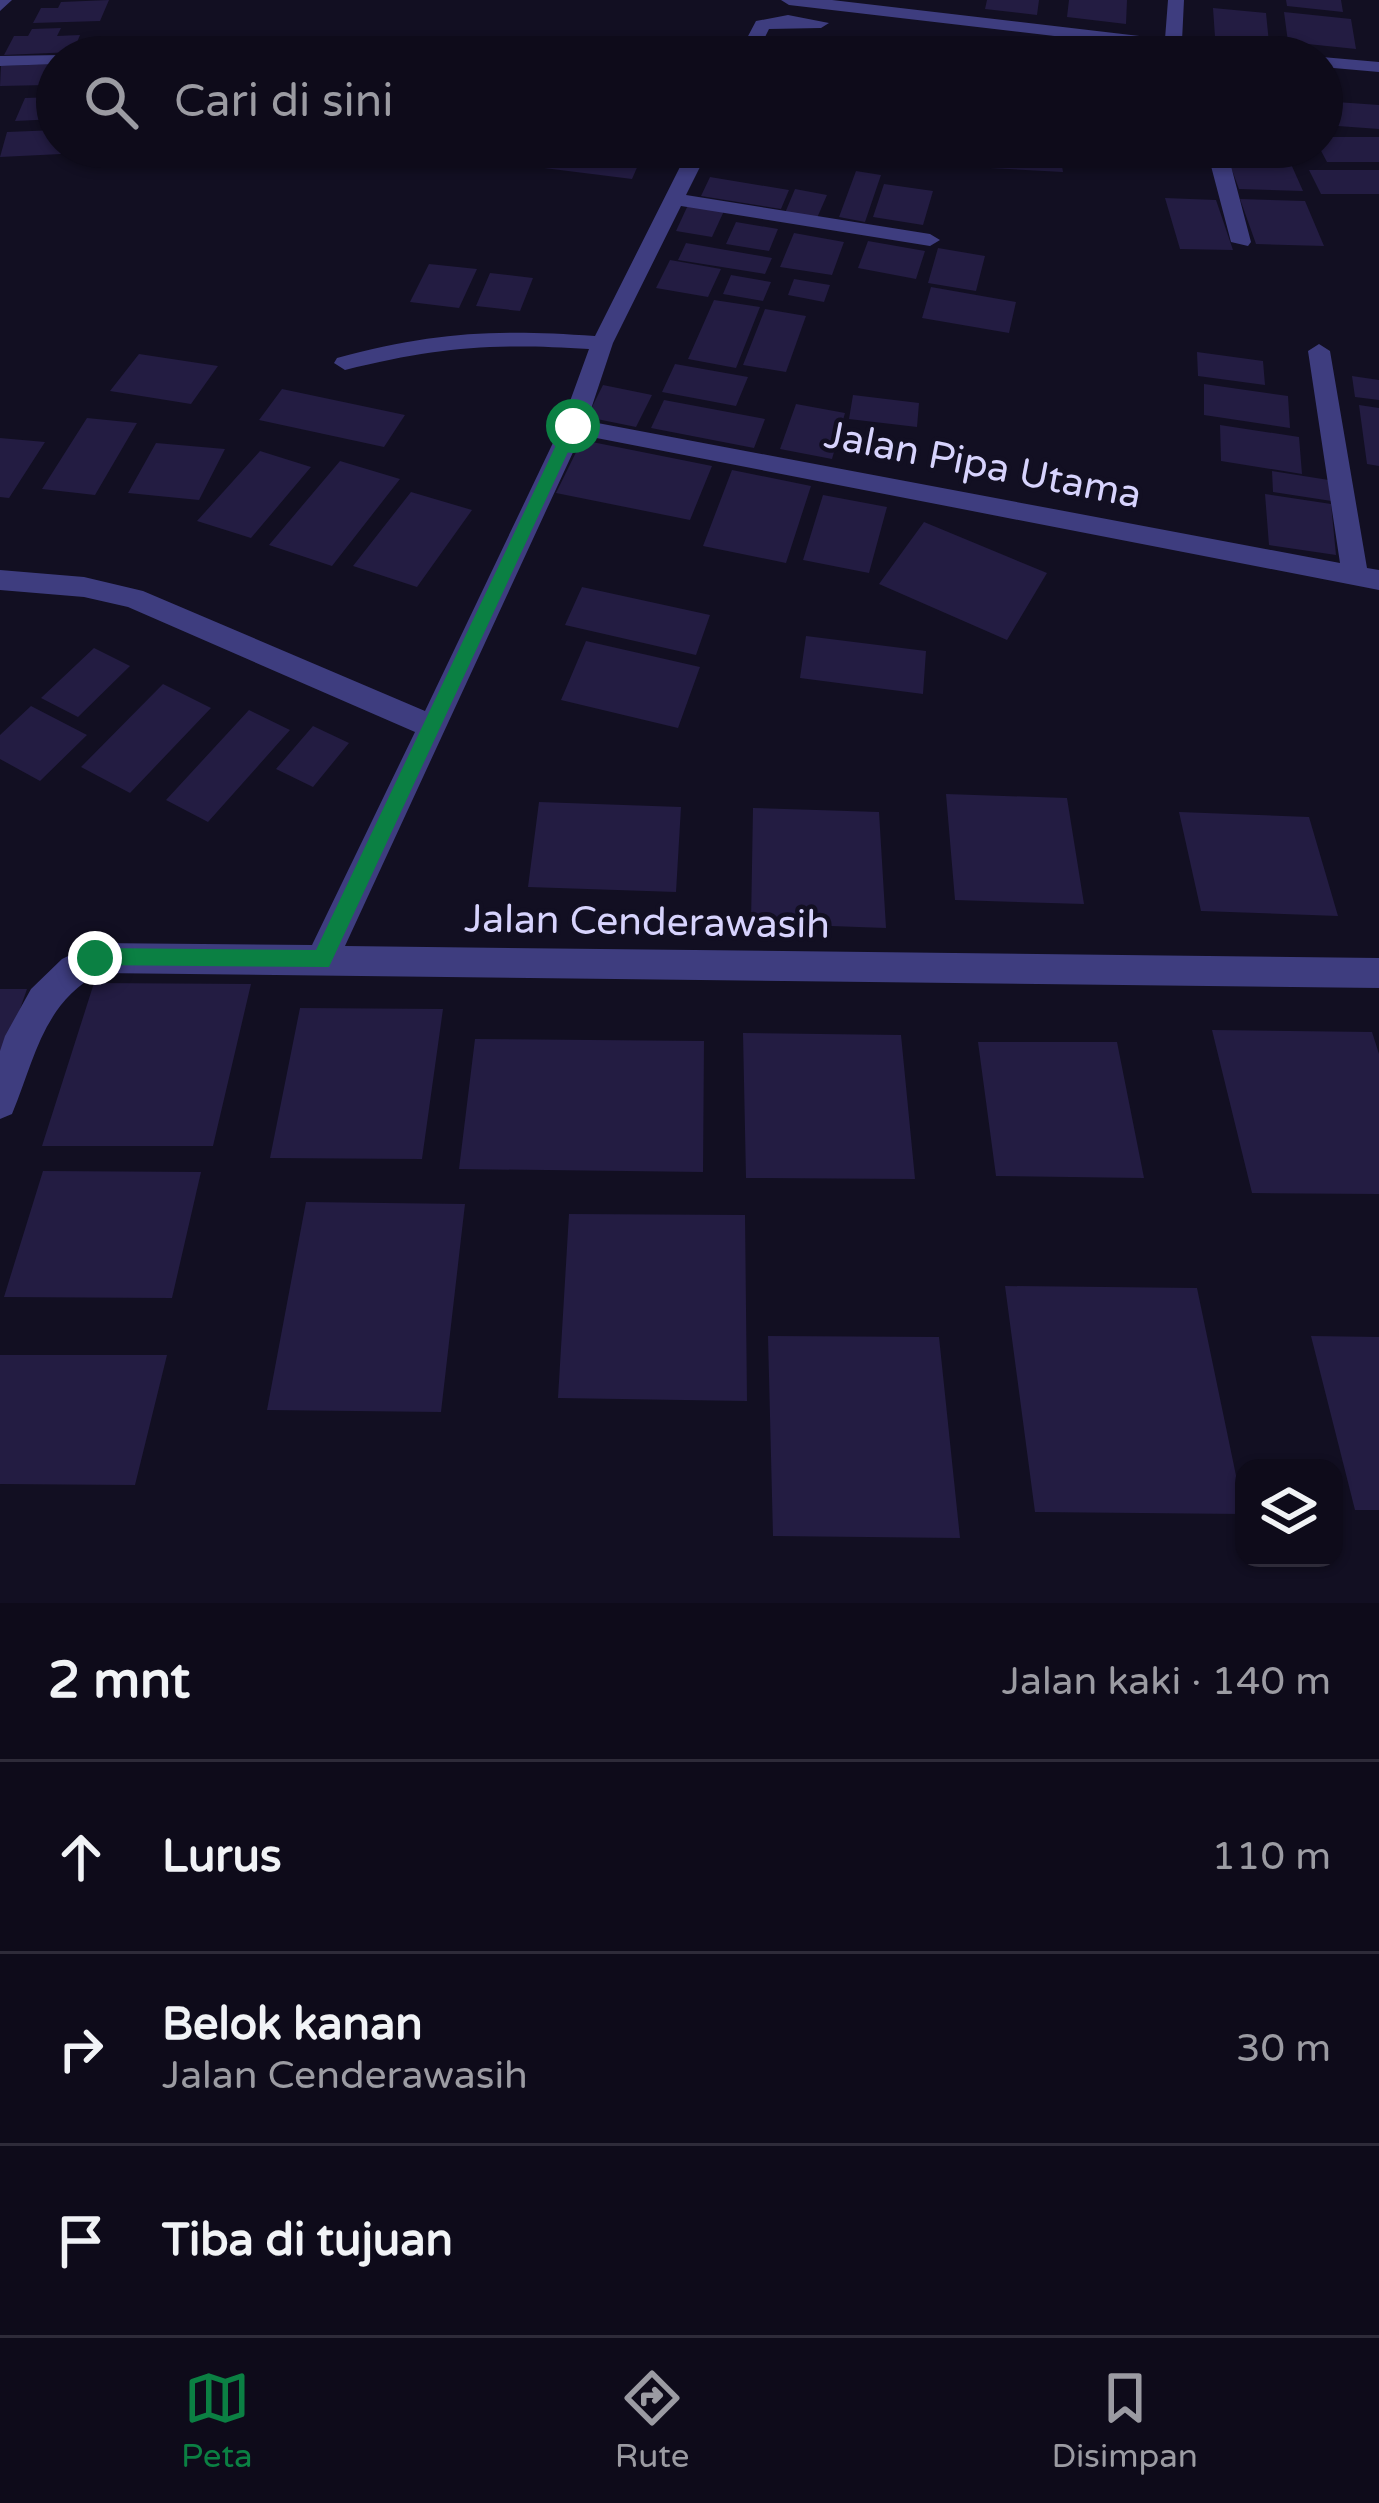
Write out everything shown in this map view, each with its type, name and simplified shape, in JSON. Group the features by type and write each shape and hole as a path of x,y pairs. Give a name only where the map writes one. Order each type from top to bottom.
{"street":[{"path":"789,0 1103,36"},
{"path":"1174,36 1177,0"},
{"path":"756,36 762,25 788,20 923,36"},
{"path":"0,61 36,59"},
{"path":"1343,64 1379,67"},
{"path":"1343,83 1379,87"},
{"path":"322,960 573,426 602,343 690,168"},
{"path":"1222,168 1241,242"},
{"path":"674,200 930,240"},
{"path":"345,363 450,341 504,337 602,343"},
{"path":"1319,351 1367,578"},
{"name":"Jalan Pipa Utama","path":"573,426 1367,578"},
{"path":"0,580 84,587 134,598 435,728"},
{"name":"Jalan Cenderawasih","path":"0,1102 28,1019 64,972 95,958 1379,973"}],"building":[{"path":"109,0 100,21 33,23 41,8 58,8 61,2"},
{"path":"987,0 1039,0 1037,15 985,9"},
{"path":"1069,0 1127,0 1126,24 1067,17"},
{"path":"1286,0 1341,0 1343,12 1287,6"},
{"path":"1213,8 1266,13 1268,36 1215,36"},
{"path":"1284,12 1351,19 1356,49 1343,48 1343,36 1287,36"},
{"path":"61,28 57,36 36,36 36,54 4,55 14,36 28,36 32,29"},
{"path":"36,65 36,85 0,86 1,66"},
{"path":"25,98 36,98 36,120 15,121"},
{"path":"1343,102 1379,105 1379,129 1343,126"},
{"path":"36,131 36,155 0,157 7,132"},
{"path":"1343,137 1379,137 1379,162 1343,162"},
{"path":"544,168 637,168 632,179"},
{"path":"990,168 1062,168 1063,172"},
{"path":"1231,168 1293,168 1303,191 1239,189"},
{"path":"1309,170 1379,170 1379,194 1321,194"},
{"path":"856,171 881,175 865,222 839,217"},
{"path":"710,177 789,190 781,209 701,196"},
{"path":"884,184 933,191 923,225 873,217"},
{"path":"795,189 827,195 817,218 785,213"},
{"path":"1165,198 1216,200 1233,250 1180,249"},
{"path":"1240,199 1305,201 1324,246 1256,244"},
{"path":"688,205 724,211 712,237 676,231"},
{"path":"736,222 778,229 769,251 726,244"},
{"path":"794,233 844,242 832,275 780,267"},
{"path":"868,241 925,251 916,279 858,268"},
{"path":"686,243 772,258 765,274 678,260"},
{"path":"938,248 985,256 976,291 928,283"},
{"path":"670,260 721,269 708,297 656,288"},
{"path":"429,264 477,269 459,308 410,302"},
{"path":"490,273 533,278 520,311 476,306"},
{"path":"731,275 771,282 763,301 723,294"},
{"path":"794,279 830,285 824,302 788,295"},
{"path":"931,287 1016,302 1009,333 922,318"},
{"path":"714,300 760,307 736,368 688,359"},
{"path":"765,309 806,316 786,372 743,365"},
{"path":"1197,352 1263,361 1265,385 1198,376"},
{"path":"139,354 218,366 191,404 110,391"},
{"path":"675,364 748,377 736,406 662,392"},
{"path":"1352,376 1379,380 1379,400 1355,397"},
{"path":"1204,384 1288,396 1290,428 1204,415"},
{"path":"603,385 652,395 636,427 587,417"},
{"path":"282,389 405,415 384,447 259,420"},
{"path":"853,395 919,403 917,427 849,419"},
{"path":"664,400 765,419 754,448 651,428"},
{"path":"796,404 845,413 832,459 780,449"},
{"path":"1359,405 1379,408 1379,466 1367,464"},
{"path":"87,418 137,423 95,495 42,489"},
{"path":"1220,425 1299,437 1302,474 1221,461"},
{"path":"0,438 45,442 9,498 0,497"},
{"path":"582,440 712,466 690,520 556,493"},
{"path":"156,443 225,449 199,500 128,493"},
{"path":"260,451 311,467 251,538 197,521"},
{"path":"340,461 400,479 332,566 269,545"},
{"path":"732,470 811,486 786,563 703,546"},
{"path":"1272,471 1335,481 1338,502 1273,492"},
{"path":"411,492 472,510 417,587 353,566"},
{"path":"1265,494 1331,504 1336,555 1269,545"},
{"path":"823,495 887,507 869,573 803,560"},
{"path":"924,522 1047,573 1007,640 879,584"},
{"path":"582,587 710,615 696,655 565,625"},
{"path":"806,636 926,651 923,694 800,678"},
{"path":"586,641 700,667 678,728 561,700"},
{"path":"94,648 130,666 78,717 41,698"},
{"path":"163,684 211,708 130,793 81,767"},
{"path":"31,706 87,735 40,781 0,759 0,735"},
{"path":"249,710 290,730 208,822 166,800"},
{"path":"313,726 349,743 313,787 276,769"},
{"path":"946,794 1067,798 1084,904 955,900"},
{"path":"539,802 681,807 676,892 528,887"},
{"path":"753,808 879,812 886,928 751,923"},
{"path":"1179,812 1309,817 1338,916 1201,911"},
{"path":"94,983 251,984 213,1146 42,1146"},
{"path":"0,989 27,989 1,1064 0,1064"},
{"path":"300,1008 443,1009 422,1159 270,1158"},
{"path":"1212,1030 1372,1032 1379,1054 1379,1194 1252,1193"},
{"path":"743,1033 901,1035 915,1179 746,1178"},
{"path":"475,1039 704,1041 703,1172 459,1169"},
{"path":"978,1042 1117,1042 1144,1178 996,1176"},
{"path":"43,1171 201,1172 172,1298 4,1297"},
{"path":"306,1202 465,1204 441,1412 267,1410"},
{"path":"569,1214 745,1215 747,1401 558,1398"},
{"path":"1005,1286 1197,1288 1235,1471 1235,1514 1035,1512"},
{"path":"768,1336 939,1337 960,1538 773,1536"},
{"path":"1311,1336 1379,1337 1379,1510 1355,1510"},
{"path":"0,1355 167,1355 135,1485 0,1484"}],"route":[{"path":"95,958 322,960 573,426"}]}
